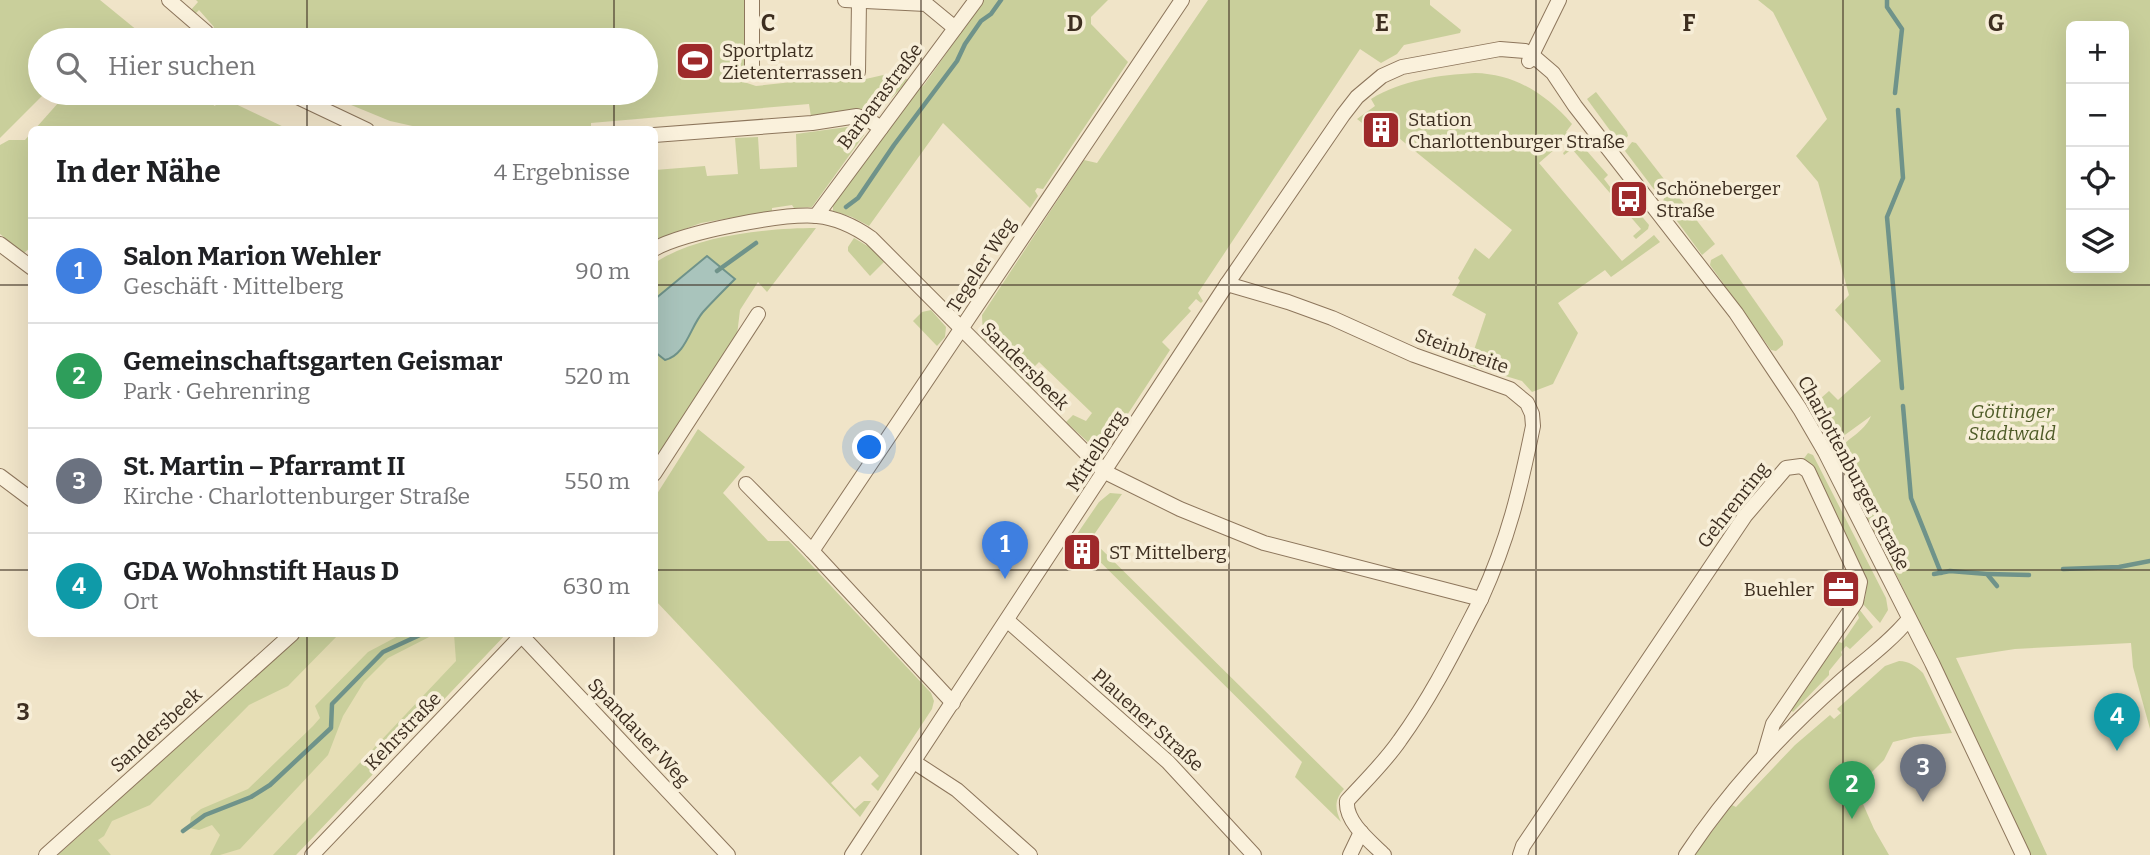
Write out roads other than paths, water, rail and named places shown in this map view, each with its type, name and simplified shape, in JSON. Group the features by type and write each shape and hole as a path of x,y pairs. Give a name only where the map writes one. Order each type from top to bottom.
{"street":[{"path":"169,0 201,28"},
{"path":"752,0 752,70"},
{"path":"858,72 852,0 926,4 955,28"},
{"name":"Barbarastraße","path":"816,216 976,0"},
{"name":"Tegeler Weg","path":"812,551 1182,0"},
{"path":"1527,56 1551,0"},
{"path":"1527,56 1559,0"},
{"name":"Mittelberg","path":"852,855 1227,285 1357,97 1382,76 1402,67 1500,49 1527,56"},
{"name":"Charlottenburger Straße","path":"1527,56 1575,106 1769,359 1825,452 2023,855"},
{"path":"314,105 359,126"},
{"path":"658,135 811,123 857,116 881,128"},
{"name":"Sandersbeek","path":"658,247 713,230 776,219 816,216 842,221 871,238 1105,472"},
{"path":"0,244 28,265"},
{"name":"Steinbreite","path":"1227,285 1332,318 1414,355 1510,389 1527,403 1532,414 1533,426 1518,501 1501,552 1481,599 1446,667 1411,725 1347,801 1348,813 1361,832"},
{"path":"658,468 758,314"},
{"name":"Gehrenring","path":"1520,855 1531,834 1745,516 1786,468 1801,466 1808,471 1860,582 1860,590 1856,602 1773,724 1764,755"},
{"path":"1105,472 1180,509 1264,543 1481,599"},
{"path":"0,476 28,497"},
{"path":"746,484 953,703"},
{"name":"Gehrenring","path":"1686,855 1731,793 1764,755 1844,679 1895,636 1909,619"},
{"name":"Plauener Straße","path":"1008,621 1168,762 1254,855"},
{"name":"Sandersbeek","path":"46,855 289,637"},
{"name":"Kehrstraße","path":"312,855 519,637"},
{"name":"Spandauer Weg","path":"525,637 728,855"},
{"path":"914,762 957,790 1030,855"},
{"path":"1350,855 1361,832 1384,855"}],"water":[{"path":"707,256 735,279 698,318 683,347 665,360 658,354 658,297"}],"waterway":[{"path":"846,207 858,198 957,61 981,21 991,14 1001,0"},
{"path":"1887,0 1887,7 1902,29 1895,93"},
{"path":"1898,110 1903,178 1887,217 1902,388"},
{"path":"717,271 756,243"},
{"path":"1903,406 1911,498 1941,573"},
{"path":"2063,569 2119,567 2150,561"},
{"path":"1934,574 1950,571 1987,574 1997,586"},
{"path":"1988,574 2029,575"},
{"path":"183,831 205,815 251,797 270,785 331,728 332,704 383,652 416,637"}],"place":[{"name":"Sportplatz Zietenterrassen","path":"695,61"},
{"name":"Station Charlottenburger Straße","path":"1381,130"},
{"name":"Schöneberger Straße","path":"1629,199"},
{"name":"ST Mittelberg","path":"1082,552"},
{"name":"Salon Marion Wehler","path":"1005,579"},
{"name":"Buehler","path":"1841,589"},
{"name":"GDA Wohnstift Haus D","path":"2117,751"},
{"name":"St. Martin – Pfarramt II","path":"1923,802"},
{"name":"Gemeinschaftsgarten Geismar","path":"1852,819"}],"park label":[{"name":"Göttinger Stadtwald","path":"2012,422"}]}
